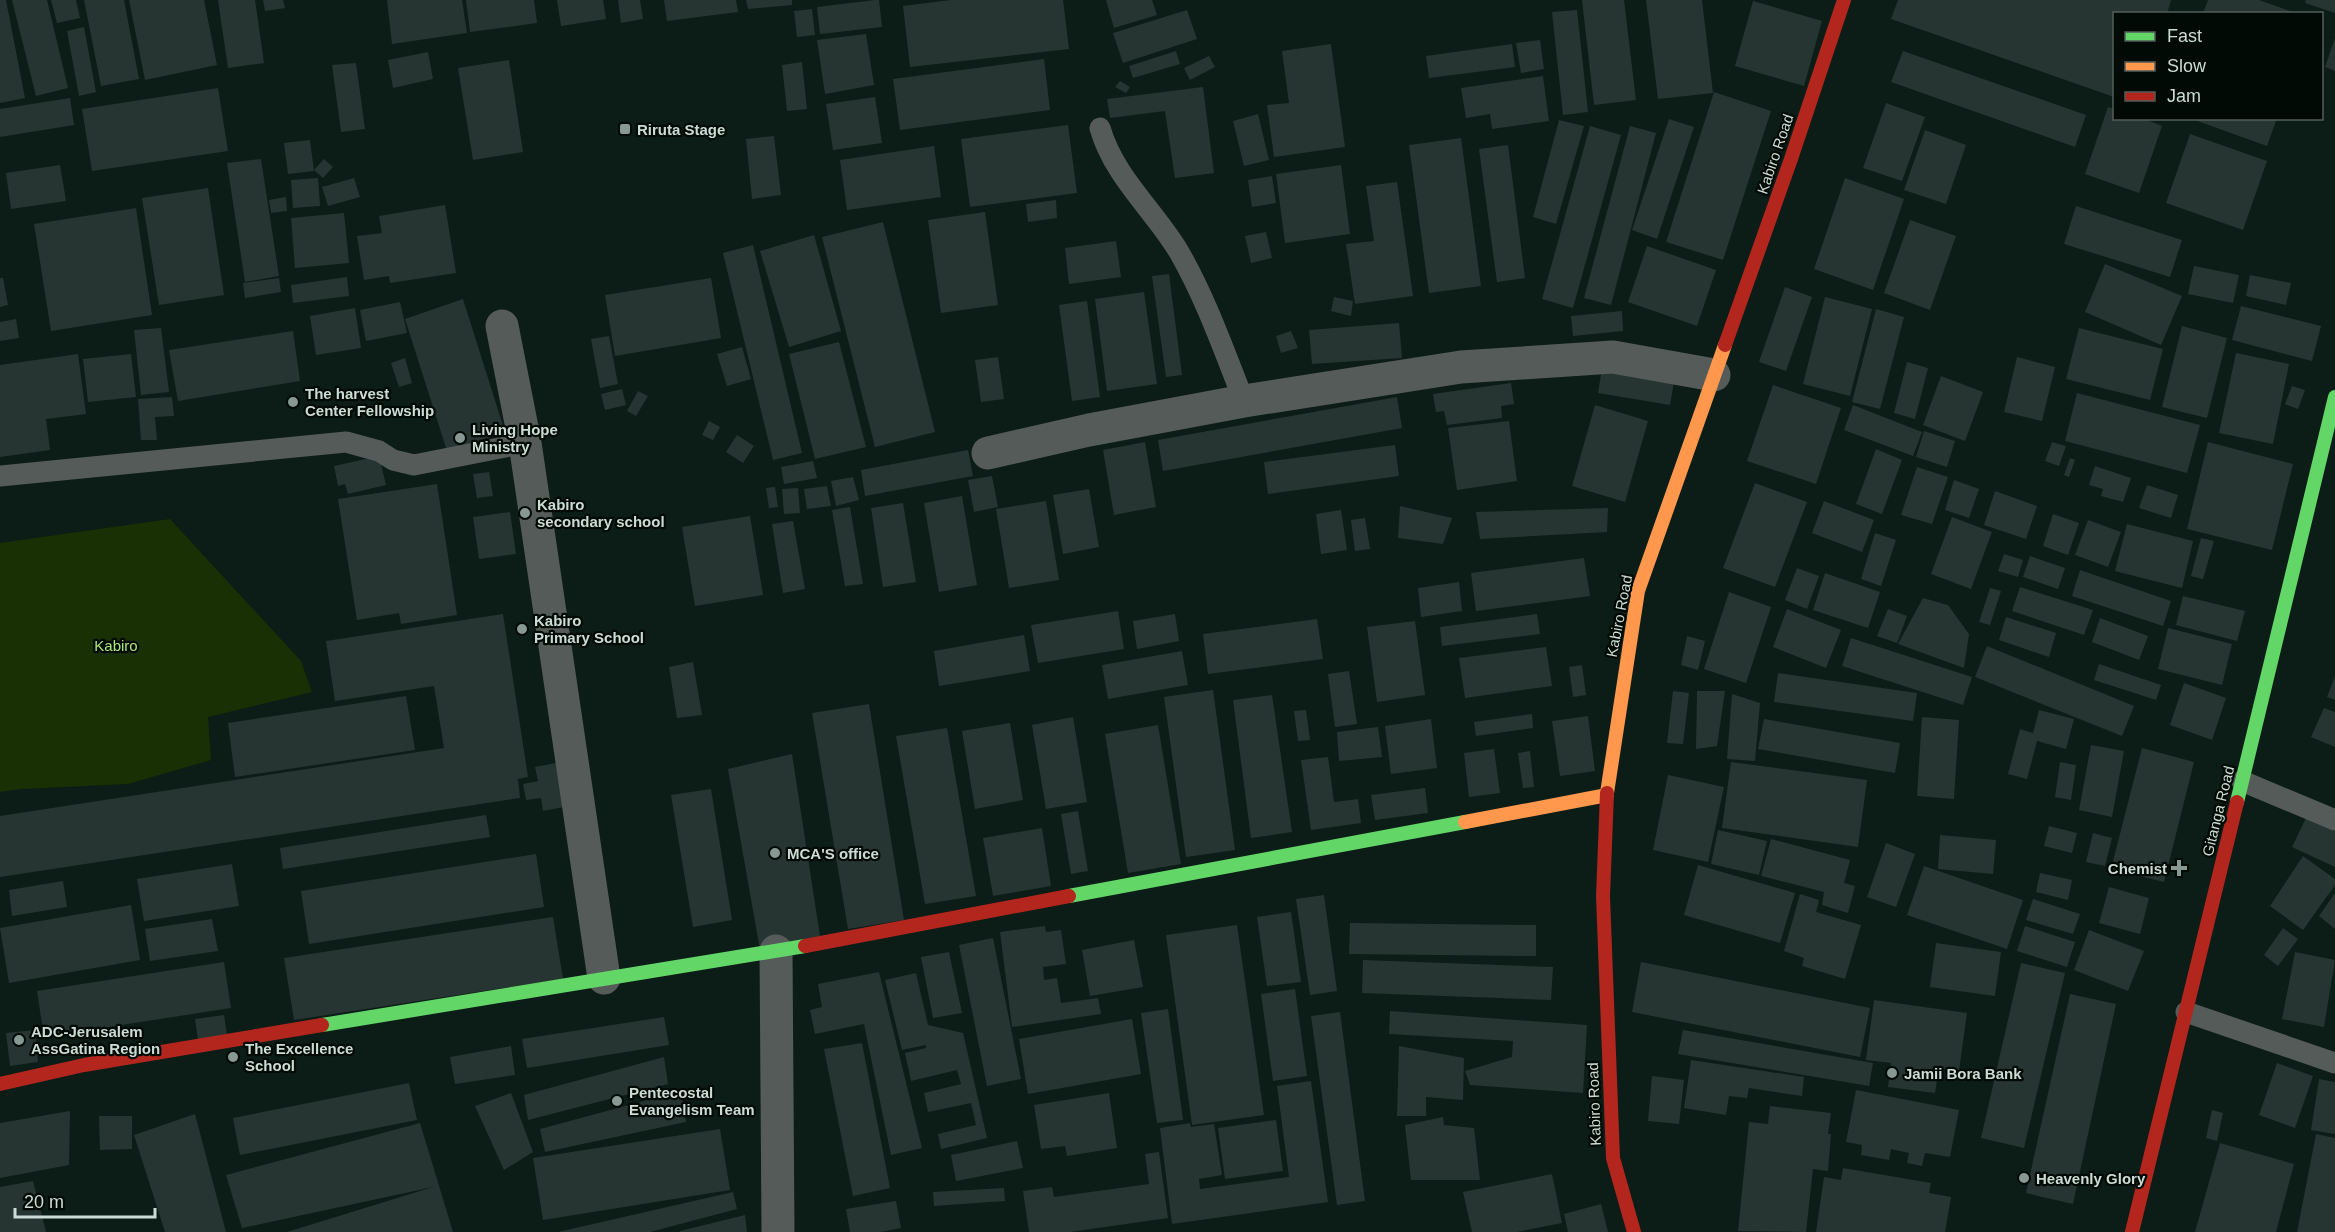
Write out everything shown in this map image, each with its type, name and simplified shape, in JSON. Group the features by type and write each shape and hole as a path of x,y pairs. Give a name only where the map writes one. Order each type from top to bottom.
{"street":[{"name":"Kabiro Road","path":"1634,1232 1612,1158 1603,896 1607,795 1638,591 1791,159 1844,0"},
{"path":"501,326 525,443 604,978"},
{"path":"988,453 1089,430 1244,401 1461,367 1613,357 1714,375"},
{"name":"Gitanga Road","path":"2132,1232 2335,397"},
{"path":"0,1084 96,1063 776,951 1607,795"},
{"path":"776,951 778,1232"}],"lane":[{"path":"1100,128 1105,144 1119,171 1172,242 1197,286 1244,401"},
{"path":"0,476 346,442 379,451 393,460 414,465 525,443"},
{"path":"2242,781 2335,820"},
{"path":"2186,1012 2335,1063"}],"green space":[{"name":"Kabiro","path":"170,519 301,661 312,692 208,717 211,760 128,784 0,792 0,543"}],"building":[{"path":"0,0 6,0 25,98 0,103"},
{"path":"12,0 47,0 68,88 36,96"},
{"path":"51,0 76,0 80,18 57,23"},
{"path":"84,0 124,0 139,79 101,86"},
{"path":"129,0 204,0 217,65 145,80"},
{"path":"218,0 255,0 264,63 228,68"},
{"path":"263,0 283,0 285,8 265,11"},
{"path":"387,0 462,0 467,33 392,44"},
{"path":"466,0 534,0 537,23 470,32"},
{"path":"557,0 603,0 606,19 561,26"},
{"path":"618,0 640,0 643,19 621,23"},
{"path":"664,0 736,0 738,12 667,21"},
{"path":"746,0 792,0 792,5 748,9"},
{"path":"879,0 882,27 820,34 817,7"},
{"path":"951,0 1063,0 1069,49 910,67 903,6"},
{"path":"1106,0 1152,0 1157,15 1114,28"},
{"path":"1582,0 1624,0 1636,100 1594,105"},
{"path":"1646,0 1702,0 1713,93 1658,99"},
{"path":"1898,0 2171,0 2168,12 2113,12 2113,97 1891,19"},
{"path":"2208,0 2259,0 2293,12 2203,12"},
{"path":"2306,0 2335,0 2335,13 2305,3"},
{"path":"1753,1 1822,21 1804,86 1735,66"},
{"path":"812,9 815,35 797,37 794,11"},
{"path":"1187,10 1197,39 1123,63 1113,33"},
{"path":"1577,10 1588,112 1563,115 1552,12"},
{"path":"84,27 96,92 79,96 67,31"},
{"path":"866,34 874,85 825,94 817,40"},
{"path":"2335,38 2335,71 2325,67"},
{"path":"1540,40 1544,69 1521,73 1516,43"},
{"path":"1331,44 1345,147 1274,157 1267,105 1289,103 1282,51"},
{"path":"1512,44 1515,67 1429,78 1426,56"},
{"path":"1176,51 1180,64 1133,78 1129,66"},
{"path":"1903,51 2086,115 2075,147 1891,82"},
{"path":"428,52 433,79 393,88 388,60"},
{"path":"1209,56 1215,67 1190,80 1184,68"},
{"path":"1044,59 1050,110 900,130 893,79"},
{"path":"509,60 523,152 473,160 458,68"},
{"path":"802,62 807,109 787,111 782,65"},
{"path":"356,63 365,129 341,132 332,65"},
{"path":"1543,76 1549,121 1492,129 1490,114 1466,118 1461,88"},
{"path":"1120,81 1130,87 1126,93 1115,87"},
{"path":"1203,87 1214,173 1175,178 1165,111 1110,118 1107,99"},
{"path":"218,88 228,151 92,171 82,109"},
{"path":"1714,92 1771,111 1723,260 1666,242"},
{"path":"875,97 882,143 833,150 826,104"},
{"path":"70,98 74,125 0,137 0,109"},
{"path":"1886,103 1925,117 1902,181 1863,168"},
{"path":"2108,107 2113,109 2113,120 2147,120 2162,126 2139,193 2085,174"},
{"path":"1258,114 1269,160 1244,166 1233,121"},
{"path":"1669,119 1694,127 1657,239 1632,230"},
{"path":"1559,120 1584,126 1556,224 1533,217"},
{"path":"2195,120 2276,120 2267,146"},
{"path":"1068,125 1077,193 970,207 961,139"},
{"path":"1590,126 1621,135 1573,308 1542,299"},
{"path":"1630,126 1656,133 1611,305 1584,298"},
{"path":"1925,130 1966,145 1946,204 1904,190"},
{"path":"2190,134 2267,161 2243,230 2166,203"},
{"path":"774,136 781,195 752,199 746,139"},
{"path":"1461,138 1481,286 1429,293 1409,145"},
{"path":"310,140 314,171 288,174 284,143"},
{"path":"1508,145 1525,278 1497,282 1479,149"},
{"path":"934,146 941,197 847,210 840,160"},
{"path":"261,159 279,276 245,282 227,163"},
{"path":"324,159 333,167 323,178 314,170"},
{"path":"60,165 66,201 11,209 6,173"},
{"path":"1341,165 1350,234 1285,243 1276,174"},
{"path":"1272,176 1276,203 1252,207 1248,180"},
{"path":"318,178 320,206 293,208 291,180"},
{"path":"354,178 360,197 328,206 322,187"},
{"path":"1845,178 1904,199 1873,290 1814,269"},
{"path":"1397,182 1413,296 1355,304 1346,244 1374,241 1366,186"},
{"path":"208,188 224,295 159,305 142,198"},
{"path":"286,197 287,211 271,213 269,200"},
{"path":"1056,200 1057,218 1028,222 1026,204"},
{"path":"445,205 456,273 390,283 389,276 364,280 357,236 382,233 379,216"},
{"path":"2076,206 2182,240 2170,277 2064,244"},
{"path":"136,208 152,315 51,331 34,224"},
{"path":"985,212 998,305 941,313 928,220"},
{"path":"344,213 349,263 295,268 291,218"},
{"path":"1910,220 1956,236 1930,310 1884,293"},
{"path":"883,222 935,432 875,447 822,237"},
{"path":"1266,232 1272,258 1251,263 1245,236"},
{"path":"814,235 841,331 789,347 760,251"},
{"path":"1116,241 1121,277 1069,284 1065,248"},
{"path":"753,245 802,453 773,460 723,253"},
{"path":"1647,246 1716,270 1697,326 1628,302"},
{"path":"2105,264 2182,296 2161,345 2085,312"},
{"path":"2194,266 2239,275 2233,303 2188,294"},
{"path":"1169,274 1182,375 1166,377 1152,276"},
{"path":"2250,275 2291,283 2286,305 2246,296"},
{"path":"347,277 349,296 293,303 291,285"},
{"path":"0,278 3,278 8,305 0,307"},
{"path":"279,278 281,292 245,298 243,283"},
{"path":"711,278 721,338 615,356 605,295"},
{"path":"1785,287 1812,297 1786,371 1759,362"},
{"path":"1144,292 1157,384 1107,391 1095,299"},
{"path":"1334,297 1353,301 1351,316 1331,311"},
{"path":"1825,297 1872,309 1850,396 1803,384"},
{"path":"463,299 505,432 447,451 405,319"},
{"path":"1087,301 1100,397 1072,401 1059,305"},
{"path":"400,302 407,333 366,341 360,310"},
{"path":"2241,306 2321,326 2312,361 2232,340"},
{"path":"355,308 361,348 316,355 310,316"},
{"path":"1876,309 1904,317 1880,409 1852,402"},
{"path":"1622,311 1623,331 1573,336 1571,316"},
{"path":"16,319 19,338 0,341 0,322"},
{"path":"1399,323 1402,358 1312,364 1309,330"},
{"path":"2182,326 2227,338 2207,418 2162,407"},
{"path":"161,328 169,392 141,395 134,330"},
{"path":"2079,328 2163,349 2150,400 2066,379"},
{"path":"293,331 300,381 178,401 169,350"},
{"path":"1291,331 1298,348 1281,353 1276,336"},
{"path":"609,336 618,384 600,388 591,339"},
{"path":"839,342 866,447 815,459 789,354"},
{"path":"742,347 751,379 727,386 717,354"},
{"path":"2236,353 2289,364 2273,444 2219,433"},
{"path":"78,354 86,414 46,419 50,450 0,457 0,365"},
{"path":"131,354 136,397 88,402 83,359"},
{"path":"998,357 1004,399 981,402 975,360"},
{"path":"2017,357 2055,367 2042,421 2004,412"},
{"path":"405,358 412,383 399,387 391,363"},
{"path":"1907,362 1928,368 1915,419 1894,413"},
{"path":"1602,369 1674,382 1670,405 1598,393"},
{"path":"1941,376 1983,392 1965,441 1923,425"},
{"path":"1511,383 1514,404 1501,406 1502,418 1447,425 1444,411 1436,412 1433,394"},
{"path":"1773,385 1841,408 1816,484 1747,461"},
{"path":"2292,386 2305,390 2298,409 2285,404"},
{"path":"622,389 626,405 605,410 601,394"},
{"path":"638,391 648,396 636,416 627,411"},
{"path":"2077,393 2200,425 2187,473 2065,441"},
{"path":"172,397 174,416 155,417 157,440 141,440 138,399"},
{"path":"1397,397 1402,428 1163,471 1158,440"},
{"path":"1595,405 1648,421 1625,502 1572,486"},
{"path":"1853,405 1922,432 1913,456 1844,430"},
{"path":"709,421 720,427 713,440 702,435"},
{"path":"1509,421 1517,481 1457,490 1448,428"},
{"path":"1924,431 1955,441 1947,467 1916,457"},
{"path":"737,435 754,446 743,463 726,452"},
{"path":"1145,442 1156,507 1114,515 1103,450"},
{"path":"2052,442 2066,446 2059,466 2045,461"},
{"path":"2208,442 2293,464 2272,550 2187,529"},
{"path":"1395,445 1399,476 1268,494 1264,462"},
{"path":"1876,449 1902,460 1882,514 1856,504"},
{"path":"968,450 973,476 865,496 861,470"},
{"path":"379,456 386,485 348,494 345,484 338,486 334,466"},
{"path":"2070,458 2075,460 2069,477 2064,475"},
{"path":"813,461 817,478 784,484 781,467"},
{"path":"2095,466 2131,478 2123,502 2101,496 2103,489 2089,485"},
{"path":"1917,467 1948,477 1932,524 1901,515"},
{"path":"489,472 493,496 477,498 473,474"},
{"path":"992,476 998,507 974,512 968,480"},
{"path":"853,477 859,500 836,506 831,481"},
{"path":"1954,480 1979,489 1969,518 1945,510"},
{"path":"1755,483 1807,502 1775,587 1723,568"},
{"path":"437,484 457,615 401,624 399,613 357,620 338,499"},
{"path":"2147,485 2178,495 2171,518 2139,508"},
{"path":"827,486 831,506 807,509 804,489"},
{"path":"775,487 778,507 769,508 766,488"},
{"path":"798,488 800,513 784,514 782,489"},
{"path":"1089,489 1099,547 1063,554 1053,495"},
{"path":"1995,491 2037,506 2026,539 1984,525"},
{"path":"962,496 977,585 939,592 924,503"},
{"path":"1046,501 1059,580 1009,588 996,509"},
{"path":"1824,501 1874,520 1862,552 1812,533"},
{"path":"903,503 916,582 883,587 871,508"},
{"path":"1400,506 1452,518 1443,544 1398,538"},
{"path":"850,507 863,584 845,586 832,510"},
{"path":"1608,508 1607,532 1480,539 1476,512"},
{"path":"1341,510 1347,550 1321,554 1316,514"},
{"path":"510,512 516,554 479,559 473,517"},
{"path":"2053,514 2079,523 2068,555 2043,546"},
{"path":"750,516 763,595 695,606 682,527"},
{"path":"1952,517 1992,532 1971,589 1931,574"},
{"path":"1365,518 1370,549 1355,551 1351,520"},
{"path":"2088,520 2121,532 2108,567 2075,555"},
{"path":"793,521 805,589 783,593 772,524"},
{"path":"2127,524 2193,541 2182,588 2115,571"},
{"path":"1875,533 1896,540 1881,586 1861,579"},
{"path":"2201,538 2214,541 2203,579 2191,576"},
{"path":"2004,554 2023,560 2018,577 1998,571"},
{"path":"2030,556 2065,568 2058,589 2023,577"},
{"path":"1584,558 1590,596 1476,611 1471,573"},
{"path":"1797,568 1819,576 1807,609 1785,600"},
{"path":"2080,570 2171,601 2163,626 2072,596"},
{"path":"1825,573 1880,592 1868,628 1813,610"},
{"path":"1459,582 1462,611 1421,617 1418,588"},
{"path":"2020,587 2093,610 2084,635 2012,611"},
{"path":"1990,588 2001,591 1990,625 1979,622"},
{"path":"1729,592 1771,607 1746,683 1704,669"},
{"path":"2183,596 2245,611 2237,641 2176,625"},
{"path":"1923,598 1948,605 1969,634 1964,668 1898,644"},
{"path":"1787,609 1841,630 1826,668 1773,647"},
{"path":"1888,609 1907,616 1897,643 1877,636"},
{"path":"1118,611 1124,649 1038,663 1031,625"},
{"path":"503,614 528,777 518,779 520,798 0,877 0,816 444,748 434,686 335,701 326,641"},
{"path":"1175,614 1179,641 1137,649 1133,621"},
{"path":"1537,614 1540,634 1442,646 1440,627"},
{"path":"2006,617 2056,633 2049,657 1999,640"},
{"path":"2100,618 2148,636 2139,660 2092,642"},
{"path":"1317,619 1323,659 1208,674 1203,634"},
{"path":"1415,621 1425,695 1377,702 1367,627"},
{"path":"2168,628 2232,644 2222,685 2158,669"},
{"path":"1024,635 1030,671 939,686 934,651"},
{"path":"1687,636 1705,641 1698,670 1681,665"},
{"path":"1851,638 1972,677 1963,705 1842,666"},
{"path":"1987,646 2134,706 2122,736 1975,677"},
{"path":"1546,647 1552,686 1465,698 1459,658"},
{"path":"1182,651 1188,685 1108,699 1102,665"},
{"path":"693,662 702,715 677,718 669,667"},
{"path":"2099,664 2161,685 2156,700 2094,680"},
{"path":"1582,665 1586,695 1573,697 1569,667"},
{"path":"1349,671 1357,724 1335,727 1328,674"},
{"path":"1778,673 1917,693 1913,721 1774,702"},
{"path":"2335,676 2335,700 2327,697"},
{"path":"2184,683 2226,698 2212,740 2170,725"},
{"path":"1213,690 1235,850 1186,857 1164,697"},
{"path":"1673,691 1689,693 1683,744 1667,743"},
{"path":"1697,691 1725,691 1717,746 1696,749"},
{"path":"1732,694 1760,703 1755,761 1727,759"},
{"path":"1272,695 1292,832 1251,838 1233,700"},
{"path":"406,696 415,750 235,777 228,723"},
{"path":"869,704 904,920 848,929 812,713"},
{"path":"2324,708 2335,712 2335,747 2311,737"},
{"path":"1306,710 1310,740 1298,741 1294,711"},
{"path":"2039,710 2074,719 2066,749 2037,741 2027,779 2008,774 2020,729 2033,733"},
{"path":"1532,714 1533,728 1476,736 1474,722"},
{"path":"1588,716 1595,771 1560,776 1552,721"},
{"path":"1073,717 1087,802 1046,809 1032,725"},
{"path":"1922,717 1959,720 1954,799 1917,796"},
{"path":"1431,719 1437,768 1391,774 1385,726"},
{"path":"1764,719 1900,743 1895,773 1758,749"},
{"path":"1010,723 1023,800 975,809 962,731"},
{"path":"1158,725 1181,864 1128,873 1105,734"},
{"path":"1378,727 1382,757 1339,761 1337,732"},
{"path":"947,728 976,896 925,904 896,736"},
{"path":"2091,745 2124,751 2112,817 2079,810"},
{"path":"2142,748 2194,762 2164,882 2111,869"},
{"path":"1494,749 1500,793 1469,797 1464,753"},
{"path":"1530,751 1534,787 1523,788 1518,753"},
{"name":"MCA'S office","path":"792,754 820,936 760,950 728,769"},
{"path":"1328,757 1334,802 1358,799 1361,823 1311,830 1301,760"},
{"path":"561,762 569,806 543,811 541,798 526,800 523,784 538,781 535,767"},
{"path":"1731,762 1867,780 1858,847 1722,828"},
{"path":"2060,762 2076,765 2071,800 2055,797"},
{"path":"1668,775 1724,787 1708,862 1653,850"},
{"path":"1425,788 1428,813 1375,820 1371,795"},
{"path":"711,789 732,920 693,927 671,795"},
{"path":"1078,811 1088,871 1071,874 1061,814"},
{"path":"486,815 490,837 283,869 280,848"},
{"path":"2306,818 2335,831 2335,867 2292,847"},
{"path":"2049,826 2077,833 2072,853 2044,846"},
{"path":"1042,828 1051,886 993,896 983,838"},
{"path":"1718,830 1767,841 1759,875 1711,864"},
{"path":"2093,833 2112,838 2105,866 2086,862"},
{"path":"1940,835 1996,840 1993,874 1938,869"},
{"path":"1771,839 1850,860 1844,883 1855,886 1848,913 1822,905 1824,892 1761,876"},
{"path":"1886,843 1915,854 1896,907 1867,897"},
{"path":"536,854 544,907 309,944 301,891"},
{"path":"2303,856 2335,879 2335,885 2303,930 2270,906"},
{"path":"232,864 239,906 144,921 137,879"},
{"path":"1698,865 1795,893 1780,943 1684,915"},
{"path":"1924,866 2023,900 2007,949 1907,915"},
{"path":"2040,873 2072,880 2068,900 2036,892"},
{"path":"63,881 67,907 12,916 9,890"},
{"path":"2109,887 2149,898 2140,934 2099,923"},
{"path":"2335,893 2335,929 2319,916"},
{"path":"1800,894 1819,900 1816,912 1861,925 1845,979 1802,966 1804,958 1784,951"},
{"path":"1324,895 1337,991 1310,995 1296,899"},
{"path":"2033,899 2080,914 2073,934 2026,920"},
{"path":"131,905 140,960 9,983 0,928"},
{"path":"1291,912 1301,982 1267,986 1257,917"},
{"path":"553,917 563,979 294,1020 284,958"},
{"path":"212,919 218,951 150,961 145,929"},
{"path":"1350,923 1536,925 1536,956 1349,954"},
{"path":"1237,925 1264,1115 1192,1125 1166,935"},
{"path":"1045,926 1046,932 1061,930 1066,964 1043,967 1044,980 1057,978 1061,1003 1098,998 1101,1014 1012,1027 1000,932"},
{"path":"2025,926 2075,942 2067,967 2017,951"},
{"path":"2283,928 2298,939 2278,966 2264,955"},
{"path":"2089,930 2144,951 2128,991 2074,970"},
{"path":"993,938 1021,1079 987,1086 959,945"},
{"path":"1134,940 1143,987 1090,996 1082,950"},
{"path":"1936,943 2001,952 1995,996 1930,987"},
{"path":"949,952 962,1013 933,1018 921,957"},
{"path":"2295,952 2335,960 2324,1027 2282,1019"},
{"path":"1363,960 1553,967 1551,1000 1362,993"},
{"path":"224,962 231,1008 44,1037 37,991"},
{"path":"1641,962 1870,1008 1860,1057 1632,1012"},
{"path":"2021,963 2065,973 2024,1148 1981,1138"},
{"path":"879,972 922,1148 891,1155 864,1024 815,1034 810,1010 822,1007 818,984"},
{"path":"916,973 928,1025 963,1033 987,1138 941,1149 938,1134 976,1125 971,1103 928,1112 924,1093 961,1084 957,1070 911,1081 905,1053 926,1048 926,1045 902,1050 885,980"},
{"path":"1295,989 1307,1076 1273,1081 1261,994"},
{"path":"2070,994 2116,1004 2073,1204 2026,1193"},
{"path":"1874,1000 1967,1013 1959,1071 1939,1068 1935,1093 1888,1087 1891,1063 1866,1060"},
{"path":"1168,1009 1183,1120 1157,1123 1141,1013"},
{"path":"1390,1011 1587,1025 1583,1093 1470,1085 1465,1071 1512,1057 1513,1041 1389,1034"},
{"path":"1340,1012 1365,1201 1337,1205 1311,1016"},
{"path":"224,1015 227,1035 198,1040 195,1019"},
{"path":"664,1017 669,1045 527,1068 522,1039"},
{"path":"1132,1019 1141,1074 1028,1094 1019,1039"},
{"path":"35,1030 38,1062 10,1066 6,1033"},
{"path":"1683,1030 1873,1063 1869,1086 1678,1054"},
{"path":"862,1043 890,1188 853,1196 824,1049"},
{"path":"511,1046 515,1075 455,1084 450,1057"},
{"path":"1399,1046 1464,1058 1463,1100 1426,1097 1426,1116 1397,1116"},
{"path":"664,1057 668,1084 528,1120 524,1095"},
{"path":"1691,1060 1804,1077 1802,1096 1749,1088 1747,1098 1729,1096 1726,1115 1684,1108"},
{"path":"2277,1063 2313,1076 2295,1128 2259,1115"},
{"path":"1652,1076 1684,1080 1679,1124 1648,1121"},
{"path":"2319,1079 2335,1082 2335,1134 2311,1130"},
{"path":"1311,1081 1328,1202 1172,1224 1160,1128 1190,1123 1191,1127 1214,1124 1222,1175 1199,1179 1200,1189 1289,1177 1277,1086"},
{"path":"409,1083 417,1120 240,1155 233,1118"},
{"path":"1856,1090 1959,1110 1950,1157 1925,1153 1922,1166 1907,1163 1909,1153 1891,1149 1889,1160 1861,1155 1862,1145 1846,1142"},
{"path":"681,1091 686,1122 545,1152 540,1129"},
{"path":"511,1093 533,1152 504,1170 475,1106"},
{"path":"1109,1093 1117,1148 1067,1156 1065,1146 1041,1149 1034,1105"},
{"path":"1770,1106 1831,1113 1828,1134 1831,1134 1828,1171 1813,1169 1806,1232 1738,1231 1749,1122 1768,1124"},
{"path":"2212,1110 2223,1113 2217,1141 2206,1138"},
{"path":"70,1111 69,1165 0,1178 0,1123"},
{"path":"195,1114 226,1232 165,1232 134,1135"},
{"path":"99,1116 132,1116 132,1149 100,1150"},
{"path":"1443,1117 1444,1125 1474,1128 1480,1180 1411,1180 1405,1125"},
{"path":"1276,1120 1283,1171 1225,1179 1218,1128"},
{"path":"420,1123 453,1232 287,1232 433,1187 242,1228 226,1175"},
{"path":"720,1129 730,1190 543,1220 533,1158"},
{"path":"2316,1134 2335,1138 2335,1232 2297,1232"},
{"path":"1017,1141 1023,1168 956,1181 951,1155"},
{"path":"2220,1143 2294,1164 2276,1232 2195,1232"},
{"path":"1159,1152 1168,1218 1070,1232 1029,1232 1023,1191 1052,1187 1054,1197 1149,1184 1145,1154"},
{"path":"1843,1168 1931,1183 1929,1193 1951,1197 1945,1232 1816,1232 1824,1177 1841,1180"},
{"path":"1552,1174 1562,1223 1517,1232 1472,1232 1463,1192"},
{"path":"33,1181 46,1232 0,1232 0,1187"},
{"path":"1004,1188 1005,1201 934,1206 933,1192"},
{"path":"733,1192 737,1209 650,1232 558,1232"},
{"path":"896,1201 901,1228 880,1232 850,1232 846,1209"},
{"path":"1601,1204 1608,1232 1568,1232 1564,1214"},
{"path":"745,1215 747,1232 680,1232 680,1231"}],"traffic: fast":[{"path":"2237,802 2335,397"},
{"path":"1069,896 1465,822"},
{"path":"322,1025 805,946"}],"traffic: slow":[{"path":"1607,793 1638,591 1725,345"},
{"path":"1465,822 1607,795"}],"traffic: jam":[{"path":"1725,345 1844,0"},
{"path":"1607,793 1603,896 1613,1158 1634,1232"},
{"path":"2132,1232 2237,802"},
{"path":"805,946 1069,896"},
{"path":"0,1084 84,1065 322,1025"}],"place":[{"name":"Riruta Stage","path":"625,129"},
{"name":"The harvest Center Fellowship","path":"293,402"},
{"name":"Living Hope Ministry","path":"460,438"},
{"name":"Kabiro secondary school","path":"525,513"},
{"name":"Kabiro Primary School","path":"522,629"},
{"name":"MCA'S office","path":"775,853"},
{"name":"Chemist","path":"2179,868"},
{"name":"ADC-Jerusalem AssGatina Region","path":"19,1040"},
{"name":"The Excellence School","path":"233,1057"},
{"name":"Jamii Bora Bank","path":"1892,1073"},
{"name":"Pentecostal Evangelism Team","path":"617,1101"},
{"name":"Heavenly Glory","path":"2024,1178"}]}
